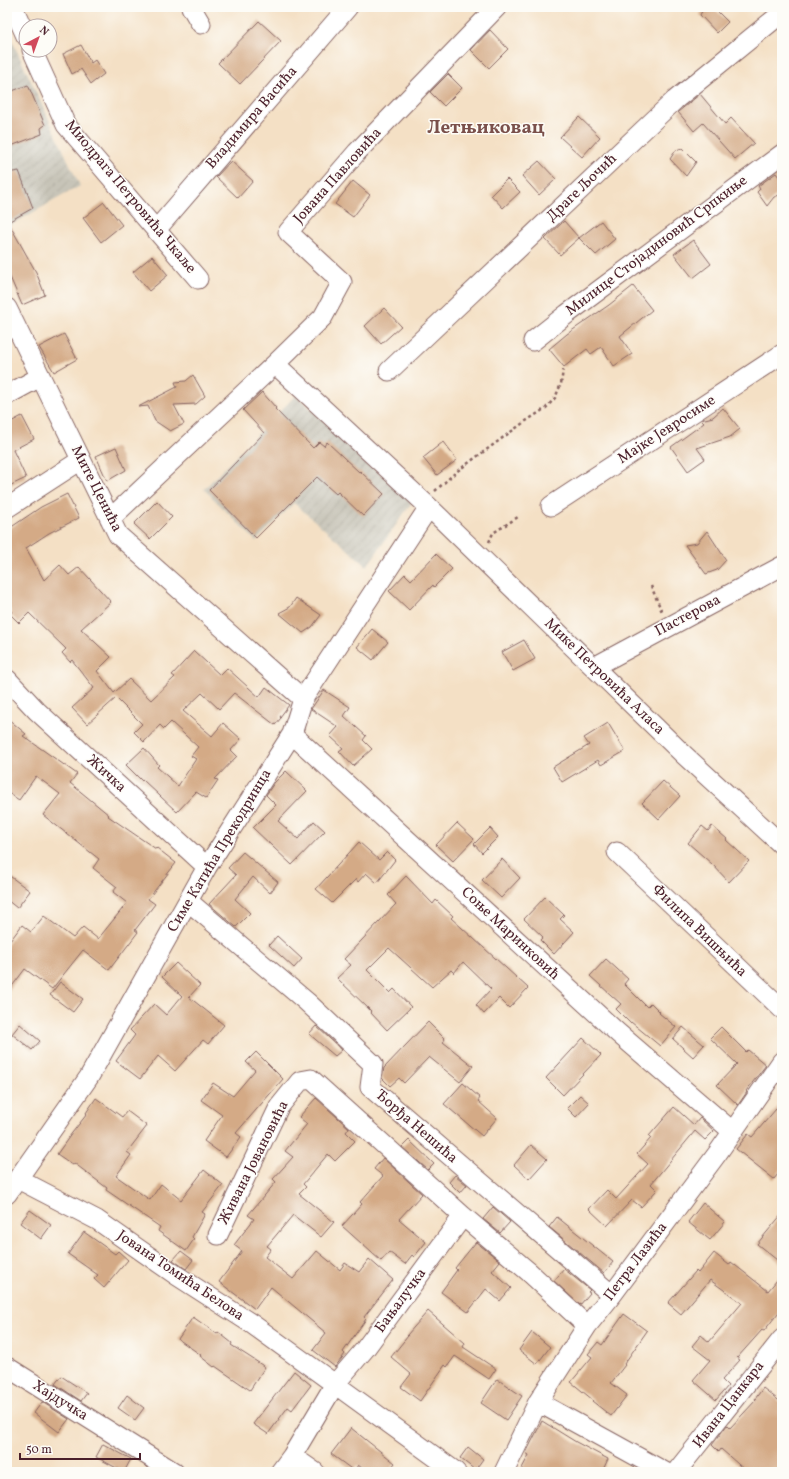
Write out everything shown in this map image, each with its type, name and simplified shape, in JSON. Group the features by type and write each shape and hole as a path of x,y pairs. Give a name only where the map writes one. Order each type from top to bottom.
{"street":[{"path":"13,7 18,18"},
{"path":"191,7 201,24"},
{"name":"Владимира Васића","path":"156,230 348,7"},
{"name":"Јована Павловића","path":"275,364 323,317 342,282 288,232 357,152 497,7"},
{"name":"Драге Љочић","path":"389,371 675,100 782,13"},
{"name":"Миодрага Петровића Чкаље","path":"36,58 66,125 198,279"},
{"name":"Милице Стојадиновић Српкиње","path":"534,341 573,309 782,154"},
{"name":"Мите Ценића","path":"7,308 118,535 303,699"},
{"name":"Мајке Јевросиме","path":"551,506 782,354"},
{"path":"110,519 275,364"},
{"name":"Мике Петровића Аласа","path":"275,364 427,505 682,752 782,845"},
{"path":"7,395 40,377"},
{"path":"7,508 81,460"},
{"name":"Симе Катића Прекодринца","path":"7,1194 89,1077 207,867 292,734 303,699 427,505"},
{"name":"Пастерова","path":"594,667 782,566"},
{"name":"Жичка","path":"7,679 37,711 207,867"},
{"name":"Соње Маринковић","path":"292,734 612,1027 732,1130"},
{"name":"Филипа Вишњића","path":"617,852 782,1010"},
{"name":"Ђорђа Нешића","path":"188,901 307,1002 373,1064 370,1087 612,1295"},
{"name":"Петра Лазића","path":"504,1472 538,1402 586,1326 612,1295 717,1154 732,1130 782,1061"},
{"name":"Живана Јовановића","path":"218,1235 278,1107 300,1081 311,1079 464,1216"},
{"name":"Јована Томића Белова","path":"18,1179 97,1220 176,1276 252,1324 456,1472"},
{"path":"464,1216 529,1272 586,1326"},
{"name":"Бањалучка","path":"292,1456 335,1384 365,1349 464,1216"},
{"name":"Ивана Цанкара","path":"676,1472 782,1339"},
{"name":"Хајдучка","path":"7,1367 174,1472"},
{"path":"538,1402 665,1472"},
{"path":"280,1472 292,1456 315,1472"}],"path":[{"path":"427,505 444,482 456,472 546,408 555,398 562,384 563,370"},
{"path":"481,558 488,550 490,539 494,533 518,517"},
{"path":"651,586 669,627"}],"shaded area":[{"path":"7,30 18,54 18,58 20,58 80,186 7,227"},
{"path":"296,395 412,502 367,566 294,503 256,541 204,489"}],"building":[{"path":"704,7 713,7 728,22 717,33 700,15"},
{"path":"259,21 281,41 240,84 218,63"},
{"path":"490,30 508,49 489,68 471,50"},
{"path":"81,45 91,63 95,60 104,74 91,84 81,69 72,74 63,54"},
{"path":"448,74 462,88 444,106 430,92"},
{"path":"28,85 45,125 41,128 42,134 11,146 7,135 7,93"},
{"path":"700,94 725,124 731,118 754,143 735,159 703,123 694,131 678,112"},
{"path":"579,117 600,137 582,157 560,137"},
{"path":"682,148 696,162 686,176 670,159 676,150"},
{"path":"231,161 253,181 238,198 216,177"},
{"path":"539,161 556,179 539,195 522,176"},
{"path":"19,171 33,208 8,222 36,272 45,295 22,305 7,270 7,173"},
{"path":"776,173 782,181 782,194 774,197 767,206 757,192 760,189 758,186"},
{"path":"507,179 520,192 503,208 491,195"},
{"path":"353,181 370,195 353,217 335,204"},
{"path":"104,202 122,225 101,242 83,218"},
{"path":"564,221 579,238 560,255 545,239"},
{"path":"601,221 615,239 596,255 579,238"},
{"path":"693,240 711,264 693,278 674,254"},
{"path":"152,256 168,275 149,291 133,272"},
{"path":"633,286 652,310 620,336 632,354 614,366 601,347 591,354 587,349 564,367 549,349"},
{"path":"384,308 401,326 381,344 365,326"},
{"path":"64,334 77,359 54,372 39,347"},
{"path":"193,375 205,396 196,404 174,405 184,424 170,431 155,421 148,406 138,407 177,387 175,382 186,381"},
{"path":"262,392 276,408 275,409 313,448 319,442 324,446 327,442 384,494 363,516 338,492 336,494 317,477 256,538 209,490 264,433 243,410"},
{"path":"723,408 740,429 730,437 697,448 705,459 688,471 671,447 704,423 701,420 713,417"},
{"path":"22,416 34,439 13,450 26,478 7,487 7,424"},
{"path":"443,442 457,460 437,475 423,458"},
{"path":"116,447 126,470 107,481 96,456"},
{"path":"67,494 79,518 49,533 26,548 44,580 60,565 69,575 79,567 111,602 81,629 111,657 97,671 114,693 129,679 151,700 175,677 172,675 194,651 220,675 227,668 259,697 266,687 289,705 275,725 234,693 219,709 202,693 183,711 212,736 223,723 241,739 231,750 237,756 215,779 218,780 206,798 196,792 177,812 126,765 144,748 159,765 157,767 178,786 196,759 191,756 198,747 171,722 164,729 160,725 144,742 134,732 142,724 116,698 87,724 72,708 94,688 72,660 70,662 62,653 66,649 29,613 19,623 10,614 12,612 7,605 7,530 41,507"},
{"path":"157,501 172,517 150,539 134,524"},
{"path":"707,531 726,560 717,570 706,574 685,545 697,543"},
{"path":"436,554 452,569 434,587 433,585 409,610 389,591 405,574 411,580"},
{"path":"296,598 321,615 312,627 303,633 279,613 290,607"},
{"path":"372,629 388,642 373,660 357,647"},
{"path":"524,640 535,659 513,671 502,652"},
{"path":"324,690 350,707 344,716 366,736 363,740 372,749 353,766 339,751 343,748 330,736 338,727 311,709"},
{"path":"7,718 26,734 23,736 77,774 70,783 109,815 108,816 156,849 157,848 176,863 148,899 155,904 135,930 138,932 109,970 83,950 52,989 25,969 7,993 7,945 22,925 31,932 44,916 73,938 83,927 98,939 127,903 113,892 117,887 93,868 99,859 43,815 60,794 36,776 19,800 7,792"},
{"path":"608,723 625,751 601,765 598,760 562,782 553,767 589,745 584,738"},
{"path":"286,771 307,791 278,821 298,839 314,821 325,831 292,865 253,828 276,805 266,795 274,783"},
{"path":"663,781 680,796 659,819 642,803"},
{"path":"457,823 474,839 453,861 436,845"},
{"path":"702,826 708,831 712,826 749,861 729,882 712,864 688,843"},
{"path":"490,828 498,837 482,853 474,844"},
{"path":"359,842 379,860 387,852 395,860 377,883 366,873 358,882 356,879 332,903 316,889"},
{"path":"243,852 278,882 270,893 253,877 235,899 250,913 236,927 209,904 236,875 228,868"},
{"path":"502,859 520,878 501,898 482,880"},
{"path":"7,874 30,891 17,908 7,900"},
{"path":"406,876 433,904 436,900 453,916 451,918 528,988 509,1008 499,998 484,1014 476,1005 491,989 463,962 454,973 451,970 432,987 389,948 367,970 390,993 394,989 411,1007 387,1030 370,1012 371,1011 337,978 351,965 344,959 396,904 388,895"},
{"path":"545,897 564,915 560,919 574,932 554,954 540,940 543,937 524,919"},
{"path":"277,936 302,959 294,968 269,945"},
{"path":"606,959 628,979 624,984 647,1007 651,1003 660,1012 659,1013 676,1027 660,1046 631,1022 630,1023 616,1009 621,1004 590,976"},
{"path":"176,963 200,985 189,997 224,1025 208,1044 203,1040 175,1071 158,1056 140,1079 116,1061 135,1035 130,1030 154,1004 166,1015 182,996 162,977"},
{"path":"60,982 83,999 73,1012 50,995"},
{"path":"428,1022 445,1039 443,1042 473,1066 460,1082 429,1057 404,1083 399,1078 390,1086 382,1078 384,1068"},
{"path":"20,1024 40,1041 32,1050 12,1034"},
{"path":"316,1026 342,1050 335,1056 309,1034"},
{"path":"683,1027 704,1045 693,1057 673,1039"},
{"path":"721,1027 746,1052 748,1050 766,1065 746,1091 747,1092 738,1105 717,1085 737,1064 710,1038"},
{"path":"583,1038 601,1055 563,1095 546,1078"},
{"path":"256,1052 283,1079 236,1133 241,1137 226,1157 204,1141 222,1115 201,1100 213,1083 233,1096 255,1070 246,1062"},
{"path":"463,1083 480,1098 478,1101 497,1118 482,1136 444,1104"},
{"path":"580,1095 589,1103 576,1117 567,1108"},
{"path":"96,1098 122,1117 127,1111 147,1126 127,1152 131,1155 116,1176 150,1200 161,1184 181,1200 204,1170 223,1185 202,1212 205,1214 192,1237 194,1239 186,1251 158,1231 160,1227 106,1190 107,1188 74,1163 73,1165 57,1154 87,1114 86,1113"},
{"path":"316,1098 349,1128 346,1132 355,1141 335,1161 328,1154 303,1184 306,1187 299,1194 334,1222 321,1237 293,1215 267,1246 271,1249 265,1257 293,1279 317,1251 340,1270 345,1263 359,1272 369,1259 393,1280 364,1317 366,1319 343,1352 345,1354 335,1367 313,1350 326,1333 271,1287 255,1309 219,1282 242,1251 234,1245 254,1219 248,1215 276,1182 273,1179 293,1157 285,1151 307,1124 299,1117"},
{"path":"782,1102 782,1169 774,1179 736,1149 748,1134 752,1137"},
{"path":"674,1107 694,1125 700,1118 714,1131 705,1140 695,1131 651,1184 657,1190 641,1207 632,1200 607,1226 589,1209 607,1190 616,1199 648,1164 637,1154 651,1138 649,1136"},
{"path":"409,1140 434,1164 428,1170 402,1147"},
{"path":"531,1145 547,1159 529,1179 514,1165"},
{"path":"383,1158 422,1194 399,1219 426,1242 414,1257 412,1255 405,1264 389,1252 381,1261 342,1226 362,1204 360,1202 383,1176 374,1169"},
{"path":"455,1175 467,1185 460,1193 449,1182"},
{"path":"703,1203 725,1222 710,1240 688,1222"},
{"path":"493,1207 510,1222 500,1233 483,1219"},
{"path":"30,1210 51,1225 41,1239 20,1223"},
{"path":"782,1214 782,1264 757,1244"},
{"path":"557,1217 613,1262 604,1273 549,1227"},
{"path":"84,1232 115,1254 118,1251 128,1260 104,1288 94,1279 98,1275 68,1254"},
{"path":"476,1242 500,1261 492,1271 511,1288 500,1301 486,1289 468,1312 441,1292 457,1270 455,1268"},
{"path":"181,1251 193,1260 186,1269 173,1260"},
{"path":"714,1253 729,1265 731,1262 768,1291 782,1274 782,1308 764,1331 762,1330 737,1358 740,1360 722,1380 728,1386 716,1400 693,1380 710,1360 692,1346 701,1335 709,1342 742,1303 710,1280 681,1314 668,1303 696,1271 698,1273"},
{"path":"564,1269 590,1290 588,1292 590,1293 580,1305 554,1281"},
{"path":"428,1311 465,1343 463,1347 496,1369 489,1379 455,1356 447,1367 445,1365 420,1401 401,1387 411,1374 391,1357 408,1336 407,1335"},
{"path":"624,1314 647,1331 624,1364 625,1365 611,1383 627,1395 611,1416 571,1382 592,1357 588,1354 598,1342 602,1345"},
{"path":"193,1317 217,1334 218,1332 232,1343 231,1345 265,1367 250,1390 215,1366 214,1367 200,1356 201,1355 178,1339"},
{"path":"532,1332 550,1347 537,1364 519,1350"},
{"path":"294,1371 311,1385 292,1410 288,1407 268,1434 253,1424"},
{"path":"61,1376 87,1393 81,1401 55,1384"},
{"path":"497,1379 522,1396 506,1420 481,1403"},
{"path":"763,1388 782,1403 782,1472 747,1472 721,1449 719,1452 712,1445 727,1425 730,1428 756,1400 755,1399"},
{"path":"127,1395 144,1408 135,1420 118,1408"},
{"path":"42,1402 69,1419 59,1432 34,1413"},
{"path":"542,1421 576,1442 608,1459 602,1472 520,1472 529,1455 526,1453"},
{"path":"351,1428 395,1463 388,1472 367,1472 358,1465 354,1471 331,1454"},
{"path":"103,1444 131,1459 124,1472 96,1457"},
{"path":"468,1447 483,1459 475,1470 460,1458"}],"district":[{"name":"Летњиковац","path":"486,128"}]}
